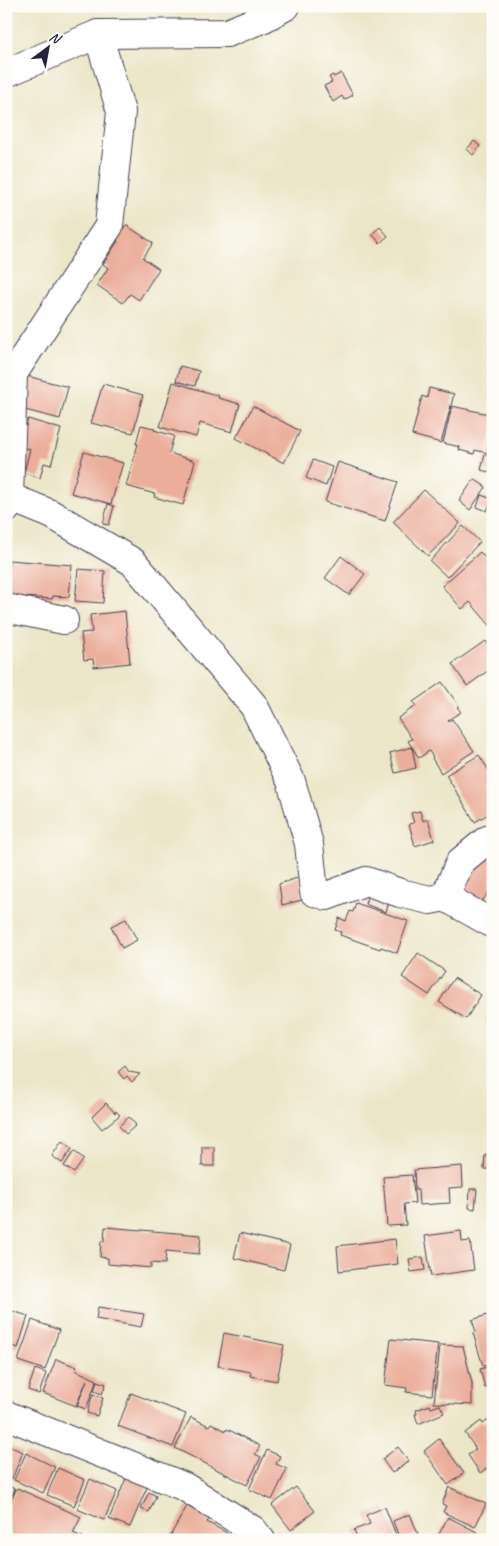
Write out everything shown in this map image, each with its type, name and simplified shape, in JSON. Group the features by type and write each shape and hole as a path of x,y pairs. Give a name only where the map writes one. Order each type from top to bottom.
{"street":[{"path":"6,73 98,34 227,33 264,18 286,6"},
{"path":"98,34 121,112 108,226 13,374 8,503 51,514 133,562 254,706 290,781 309,844 314,892 327,896 366,881 400,893 430,900 445,897 493,924"},
{"path":"6,608 64,620"},
{"path":"445,897 460,862 493,838"},
{"path":"6,1415 185,1487 252,1530 261,1540"}],"building":[{"path":"341,73 353,95 344,100 342,96 333,102 324,86 332,82 329,77 333,75 334,77"},
{"path":"474,141 480,146 473,155 467,149"},
{"path":"126,225 153,243 143,258 159,269 139,300 130,294 123,303 97,285 108,268 103,264 118,241 116,239"},
{"path":"380,227 388,236 380,243 372,234"},
{"path":"180,366 199,371 195,386 176,381"},
{"path":"27,376 68,387 60,419 21,409"},
{"path":"173,382 240,404 232,432 200,423 196,437 160,427"},
{"path":"103,384 143,395 133,433 91,423"},
{"path":"429,388 454,394 441,443 412,435 422,396 427,398"},
{"path":"253,406 300,431 284,463 236,438"},
{"path":"452,406 493,415 493,428 487,453 475,450 474,454 459,450 460,447 443,443"},
{"path":"28,419 61,429 51,465 44,463 40,478 24,473 30,449 20,447"},
{"path":"141,425 174,436 169,453 195,461 183,505 154,497 155,494 126,486 138,444 136,444"},
{"path":"492,439 493,473 481,470 485,454 488,455"},
{"path":"84,452 123,463 111,504 71,493"},
{"path":"313,460 332,467 326,486 306,478"},
{"path":"338,462 398,482 385,521 325,502"},
{"path":"474,479 486,487 470,510 459,501"},
{"path":"424,490 460,523 428,556 393,522"},
{"path":"481,495 492,499 487,511 477,507"},
{"path":"108,504 114,506 109,525 103,524"},
{"path":"463,526 480,542 447,577 430,561"},
{"path":"480,552 493,566 493,629 470,602 462,609 442,586"},
{"path":"341,556 365,574 349,595 325,578"},
{"path":"9,560 72,565 69,597 53,596 52,599 6,596"},
{"path":"78,569 105,571 103,603 75,601"},
{"path":"125,611 130,663 94,667 93,659 84,660 81,633 92,632 90,615"},
{"path":"485,641 493,653 493,667 467,686 452,664"},
{"path":"442,682 459,706 457,707 461,712 448,720 449,722 452,719 474,751 441,773 429,751 419,758 408,741 412,739 398,718 416,706 413,702"},
{"path":"412,747 416,768 395,773 390,753"},
{"path":"479,755 493,777 493,811 475,822 446,775"},
{"path":"420,811 423,821 428,819 434,840 415,846 409,824 414,823 411,813"},
{"path":"493,851 493,887 480,904 459,888 479,858"},
{"path":"300,877 302,900 282,905 279,884"},
{"path":"369,891 390,899 386,912 365,904"},
{"path":"356,903 408,921 397,953 340,935 341,932 335,930 339,918 346,921 350,911 353,912"},
{"path":"126,919 137,940 122,948 111,926"},
{"path":"418,953 445,971 429,995 402,977"},
{"path":"454,978 481,995 466,1019 439,1002"},
{"path":"493,1007 493,1024 485,1019"},
{"path":"125,1066 129,1072 140,1074 132,1082 127,1076 124,1079 118,1072"},
{"path":"106,1103 115,1113 116,1111 120,1115 102,1129 92,1117"},
{"path":"129,1117 136,1125 126,1134 119,1126"},
{"path":"62,1141 72,1149 62,1163 52,1156"},
{"path":"202,1147 214,1147 214,1166 202,1166"},
{"path":"74,1151 84,1159 74,1173 64,1166"},
{"path":"485,1155 493,1155 492,1169 484,1169"},
{"path":"462,1166 463,1187 449,1188 450,1203 419,1205 418,1190 415,1190 414,1170"},
{"path":"412,1175 415,1203 404,1204 406,1225 387,1226 383,1177"},
{"path":"470,1189 477,1189 475,1209 469,1208"},
{"path":"105,1227 201,1235 199,1254 166,1251 165,1264 151,1263 151,1268 108,1264 108,1258 100,1257 101,1241 104,1241"},
{"path":"461,1231 462,1242 470,1241 474,1270 431,1276 425,1236"},
{"path":"240,1233 290,1245 284,1270 234,1258"},
{"path":"395,1239 398,1264 339,1271 337,1246"},
{"path":"423,1257 425,1270 411,1272 409,1259"},
{"path":"98,1307 144,1314 141,1327 96,1319"},
{"path":"6,1309 28,1316 18,1348 6,1344"},
{"path":"493,1313 493,1363 483,1366 473,1333 476,1332 472,1320"},
{"path":"32,1320 59,1330 45,1370 18,1361"},
{"path":"224,1333 284,1345 277,1381 250,1376 251,1372 218,1366"},
{"path":"391,1339 438,1344 432,1395 406,1392 407,1388 385,1385"},
{"path":"440,1345 463,1346 472,1383 472,1405 434,1403"},
{"path":"56,1359 77,1367 75,1370 97,1380 86,1409 77,1406 87,1380 76,1406 43,1393"},
{"path":"493,1365 493,1385 485,1388 480,1369"},
{"path":"35,1369 46,1373 39,1394 28,1390"},
{"path":"97,1381 106,1384 102,1394 94,1391"},
{"path":"131,1393 186,1414 173,1447 118,1426"},
{"path":"93,1394 103,1398 97,1416 87,1413"},
{"path":"430,1405 431,1408 440,1405 444,1413 418,1424 415,1414 417,1414 416,1410"},
{"path":"191,1417 209,1426 211,1423 226,1431 227,1429 260,1446 255,1454 261,1457 247,1485 175,1448"},
{"path":"492,1417 493,1464 480,1473 468,1455 476,1449 465,1433 481,1421 483,1424"},
{"path":"439,1439 464,1473 448,1485 424,1451"},
{"path":"6,1445 23,1452 12,1479 6,1477"},
{"path":"398,1447 409,1461 392,1473 382,1459"},
{"path":"267,1450 280,1456 276,1464 287,1469 272,1500 249,1489"},
{"path":"26,1453 55,1467 43,1493 14,1480"},
{"path":"58,1468 85,1480 74,1506 47,1495"},
{"path":"127,1476 148,1485 130,1527 109,1519"},
{"path":"90,1479 117,1491 104,1520 77,1509"},
{"path":"6,1485 15,1489 6,1509"},
{"path":"296,1487 315,1511 291,1530 272,1505"},
{"path":"449,1487 486,1504 475,1527 443,1512 446,1506 442,1504"},
{"path":"17,1488 81,1517 73,1533 83,1537 82,1540 6,1540 6,1511"},
{"path":"149,1492 156,1496 149,1512 141,1509"},
{"path":"187,1506 209,1519 207,1522 227,1533 224,1540 173,1540 169,1538"},
{"path":"385,1507 398,1540 358,1540 354,1530 370,1524 366,1515"},
{"path":"410,1514 418,1534 400,1540 393,1521"},
{"path":"448,1517 477,1532 473,1540 436,1540"}]}
